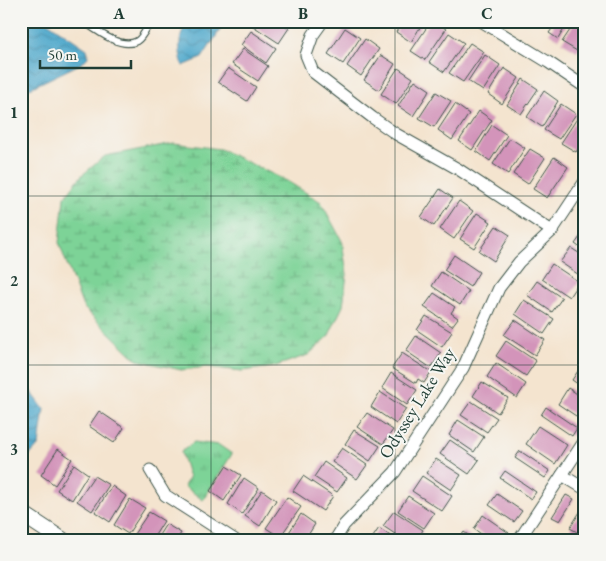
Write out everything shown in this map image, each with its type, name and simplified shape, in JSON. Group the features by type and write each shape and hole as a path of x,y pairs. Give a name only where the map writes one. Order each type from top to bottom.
{"main road":[{"path":"21,512 62,540"}],"street":[{"path":"323,21 313,35 306,55 313,72 396,134 458,169 552,231"},
{"path":"481,21 548,62 585,88"},
{"name":"Odyssey Lake Way","path":"335,540 344,525 395,472 463,368 499,288 519,262 552,231 585,181"},
{"path":"519,540 585,440"},
{"path":"150,470 165,495 235,540"},
{"path":"562,475 585,489"}],"lane":[{"path":"83,21 106,36 126,44 138,40 150,22"}],"green space":[{"path":"174,143 220,149 287,181 321,202 342,241 347,274 343,306 328,337 308,355 273,367 242,371 207,367 181,370 137,360 83,307 59,243 64,198 81,176 105,156"},
{"path":"194,442 219,445 232,454 203,500 184,486 189,478 181,452"}],"water":[{"path":"21,21 46,21 87,49 88,57 82,63 21,91"},
{"path":"188,21 226,21 202,58 183,66 180,43 182,32"},
{"path":"21,378 44,409 39,445 28,457 21,455"}],"building":[{"path":"256,21 278,21 289,28 279,43 253,26"},
{"path":"382,21 399,21 394,29"},
{"path":"403,21 424,21 411,42 396,32"},
{"path":"431,21 446,29 425,60 411,51"},
{"path":"547,21 569,21 558,39 549,33 554,26"},
{"path":"576,21 585,21 585,40 577,51 562,42"},
{"path":"345,28 360,38 343,64 328,54"},
{"path":"251,31 276,48 266,63 241,45"},
{"path":"449,33 464,43 444,72 429,62"},
{"path":"365,39 379,49 361,76 347,66"},
{"path":"470,43 484,52 463,82 449,73"},
{"path":"243,49 268,66 258,81 232,64"},
{"path":"381,55 395,64 379,90 364,80"},
{"path":"485,55 500,65 483,91 468,81"},
{"path":"228,68 256,87 247,101 218,82"},
{"path":"398,68 413,78 396,104 381,94"},
{"path":"504,68 519,78 502,104 488,94"},
{"path":"523,79 538,89 521,114 507,105"},
{"path":"415,80 430,90 413,116 398,106"},
{"path":"544,91 558,101 542,127 527,117"},
{"path":"436,92 451,101 434,127 419,118"},
{"path":"455,104 469,114 452,140 438,130"},
{"path":"561,104 576,114 559,139 544,130"},
{"path":"479,111 492,120 472,150 459,141"},
{"path":"578,117 585,121 585,139 576,152 561,143"},
{"path":"492,125 507,135 490,161 476,151"},
{"path":"510,138 525,148 508,174 493,164"},
{"path":"530,149 545,158 528,184 513,174"},
{"path":"554,157 568,167 547,198 533,189"},
{"path":"440,189 453,198 434,226 421,217"},
{"path":"459,201 473,211 454,239 440,229"},
{"path":"477,213 491,222 474,248 460,239"},
{"path":"496,226 510,235 494,261 479,251"},
{"path":"585,230 585,251 575,244"},
{"path":"571,248 585,257 585,279 560,262"},
{"path":"454,255 479,272 470,287 444,270"},
{"path":"552,264 579,282 569,297 542,279"},
{"path":"441,272 469,291 460,305 432,286"},
{"path":"537,281 562,298 552,312 527,295"},
{"path":"434,293 455,307 451,313 458,318 452,326 424,307"},
{"path":"524,300 554,319 544,334 515,314"},
{"path":"426,316 452,332 442,347 417,330"},
{"path":"515,320 545,340 535,355 504,335"},
{"path":"416,336 441,353 431,368 406,351"},
{"path":"506,341 536,361 526,376 496,356"},
{"path":"402,353 431,372 424,383 418,379 416,383 392,368"},
{"path":"496,363 526,384 517,398 487,377"},
{"path":"580,368 585,371 585,389 572,380"},
{"path":"391,373 417,390 407,405 382,388"},
{"path":"482,382 508,398 498,413 473,396"},
{"path":"568,388 585,399 585,416 582,420 558,404"},
{"path":"380,392 406,409 396,424 371,407"},
{"path":"471,401 497,418 487,432 461,415"},
{"path":"546,407 577,428 572,436 541,415"},
{"path":"99,411 124,428 114,443 89,426"},
{"path":"367,413 393,430 383,444 357,427"},
{"path":"458,420 484,437 474,452 449,435"},
{"path":"538,426 567,445 555,464 526,444"},
{"path":"354,430 380,446 370,461 345,444"},
{"path":"450,440 479,460 469,474 440,454"},
{"path":"342,448 367,465 357,479 332,462"},
{"path":"58,449 72,459 55,485 41,475"},
{"path":"520,451 550,471 545,478 515,458"},
{"path":"436,459 461,475 451,490 426,473"},
{"path":"324,462 347,478 337,492 314,477"},
{"path":"74,464 88,474 72,500 57,490"},
{"path":"226,466 241,475 224,501 210,491"},
{"path":"505,471 536,492 531,499 500,478"},
{"path":"94,476 109,485 92,511 77,501"},
{"path":"303,476 333,496 323,511 293,491"},
{"path":"422,476 452,496 442,511 412,491"},
{"path":"244,478 259,488 242,514 228,504"},
{"path":"112,486 126,496 110,522 95,512"},
{"path":"262,490 276,500 260,526 245,516"},
{"path":"497,494 522,511 514,522 489,505"},
{"path":"566,495 574,499 560,521 552,517"},
{"path":"408,496 434,513 424,528 398,511"},
{"path":"287,497 301,507 280,537 266,528"},
{"path":"130,499 145,508 128,534 114,525"},
{"path":"583,507 585,508 584,536 570,528"},
{"path":"394,511 423,530 417,540 404,540 383,526"},
{"path":"149,512 164,521 152,540 136,540 132,537"},
{"path":"301,514 315,524 305,540 284,540"},
{"path":"483,515 509,533 505,540 490,540 474,529"},
{"path":"166,524 181,533 177,540 156,540"},
{"path":"379,528 396,540 371,540"},
{"path":"464,532 475,540 458,540"}]}
